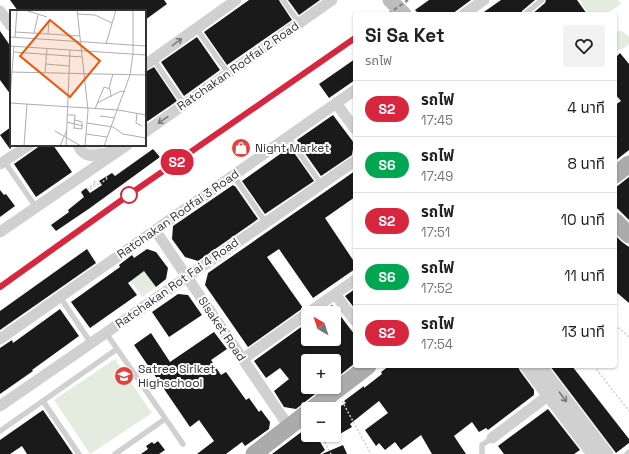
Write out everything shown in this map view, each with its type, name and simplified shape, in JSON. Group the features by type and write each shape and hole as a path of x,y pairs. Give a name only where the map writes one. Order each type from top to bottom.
{"main road":[{"path":"390,0 402,12"},
{"path":"617,173 629,164"},
{"path":"617,223 629,235"},
{"path":"341,386 365,368"},
{"path":"321,402 331,394"},
{"path":"254,454 301,418"}],"street":[{"path":"149,62 236,0"},
{"name":"Ratchakan Rodfai 2 Road","path":"146,131 332,0"},
{"path":"467,12 484,0"},
{"path":"0,11 10,25"},
{"name":"Ratchakan Rodfai 3 Road","path":"0,339 353,91"},
{"path":"336,103 353,126"},
{"path":"2,162 27,146"},
{"path":"78,146 81,151 89,156 113,151"},
{"path":"0,232 84,174 113,151"},
{"path":"84,174 85,154"},
{"name":"Ratchakan Rot Fai 4 Road","path":"0,406 353,162"},
{"name":"Sisaket Road","path":"155,230 289,427"},
{"path":"318,306 353,281"},
{"path":"335,294 353,318"},
{"path":"242,359 301,318"},
{"path":"528,368 591,453"},
{"path":"542,368 607,454"},
{"path":"492,438 548,395"}],"lane":[{"path":"283,0 299,23"},
{"path":"527,12 542,0"},
{"path":"196,28 228,73"},
{"path":"149,62 184,104"},
{"path":"288,137 321,184"},
{"path":"2,162 36,207"},
{"path":"233,175 266,222"},
{"path":"60,297 91,343"},
{"path":"106,333 183,444"},
{"path":"0,431 117,349"},
{"path":"43,401 79,454"},
{"path":"115,454 165,419"},
{"path":"482,454 482,445 492,438"}],"path":[{"path":"94,182 96,183 88,188 89,190 107,179"},
{"path":"617,327 629,337"},
{"path":"596,368 629,411"},
{"path":"338,394 371,454"},
{"path":"325,442 331,454"}],"shaded area":[{"path":"580,0 618,0 621,4 609,12 587,12"},
{"path":"617,31 622,31 629,37 629,44 617,51"},
{"path":"84,146 102,146 100,150 90,151"},
{"path":"144,271 156,287 142,297 131,281"},
{"path":"115,359 152,413 90,454 54,400"}],"building":[{"path":"10,0 164,0 167,4 146,19 146,10 17,10"},
{"path":"249,0 279,0 292,20 227,65 204,32"},
{"path":"288,0 320,0 299,15"},
{"path":"429,0 471,0 455,12 417,12 415,10"},
{"path":"501,0 535,0 522,12 484,12"},
{"path":"546,0 577,0 586,12 534,12 545,3"},
{"path":"0,31 10,46 10,94 0,80"},
{"path":"197,37 220,70 184,96 161,62"},
{"path":"620,53 629,64 629,150 617,159 617,104 621,101 617,96 617,56"},
{"path":"353,60 353,81 329,98 319,84"},
{"path":"154,67 177,101 146,122 146,71"},
{"path":"333,115 353,142 352,155 321,176 297,140"},
{"path":"10,128 10,149 0,135"},
{"path":"40,146 54,146 72,172 36,197 14,164"},
{"path":"290,147 314,181 265,214 242,181"},
{"path":"153,149 160,157 56,231 51,225 69,212 68,210 84,197 81,192 86,188 90,193 102,185 99,181 112,173 115,176"},
{"path":"353,172 353,198 325,218 353,260 353,270 313,298 279,249 267,257 302,306 301,309 248,347 205,285 208,273"},
{"path":"629,177 629,220 617,208 617,186"},
{"path":"233,185 258,219 198,261 185,257 172,239 173,226"},
{"path":"0,190 4,195 6,194 15,206 0,217"},
{"path":"617,237 629,247 629,303 617,293"},
{"path":"87,249 96,263 0,330 0,311"},
{"path":"147,249 156,252 168,268 166,279 156,287 144,271 128,283 137,295 90,328 71,302 120,267 119,265 132,255 134,258"},
{"path":"353,290 353,306 345,296"},
{"path":"178,294 188,295 202,315 169,337 152,312"},
{"path":"60,309 79,336 0,394 0,348 12,340 13,343"},
{"path":"341,317 353,332 353,365 341,374 341,354 301,354 301,394 315,394 305,402 301,402 301,405 296,409 284,407 274,391 289,379 280,368 266,378 254,361 301,327 301,346 341,346"},
{"path":"214,332 227,349 211,360 221,375 226,372 246,400 249,398 259,412 261,410 270,422 269,429 245,446 242,442 226,454 197,454 214,441 199,420 190,427 134,345 151,333 170,362"},
{"path":"386,368 519,368 534,390 534,395 488,430 486,428 479,432 472,422 454,436 466,454 432,454 421,435 401,450 395,442 385,450 379,443 376,446 365,430 388,413 379,401 350,424 352,427 341,433 341,406 346,403 344,401 382,374 381,372"},
{"path":"552,368 574,368 629,439 629,443 616,453"},
{"path":"548,409 580,450 574,454 504,454 498,446"},
{"path":"43,410 73,454 27,454 22,446 10,454 0,454 0,440"},
{"path":"301,432 301,442 320,442 325,450 320,454 272,454"},
{"path":"158,441 165,450 159,454 141,454 148,449 146,446 152,442 154,444"},
{"path":"343,445 347,454 322,454"}],"railway":[{"path":"391,12 408,0"},
{"path":"0,287 353,38"}],"train":[{"name":"S2","path":"0,287 130,194 353,39"}],"place":[{"name":"Night Market","path":"241,148"},
{"name":"Satree Siriket Highschool","path":"124,376"}]}
